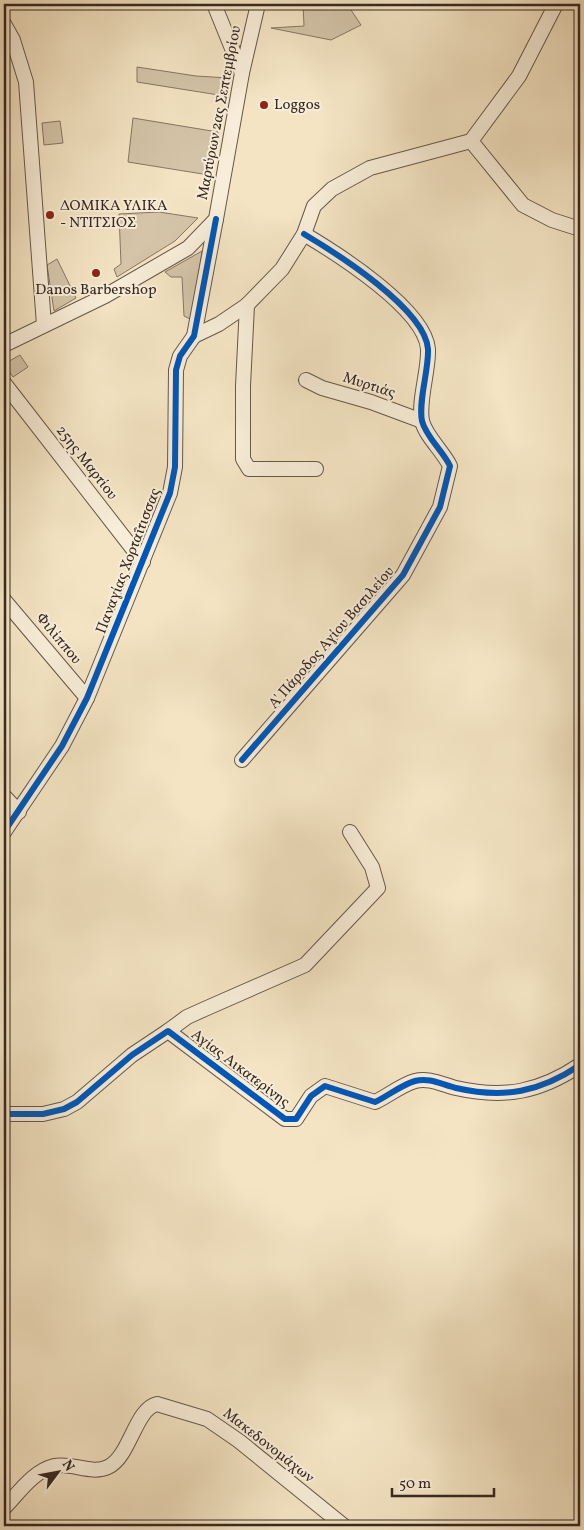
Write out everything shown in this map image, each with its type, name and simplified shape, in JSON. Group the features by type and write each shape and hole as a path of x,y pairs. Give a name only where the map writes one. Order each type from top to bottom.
{"street":[{"path":"214,4 242,73"},
{"name":"Μαρτύρων 2ας Σεπτεμβρίου","path":"4,345 105,296 188,248 216,219 242,73 258,4"},
{"path":"194,336 220,324 247,304 282,269 304,234 314,206 332,189 370,168 471,141 519,76 556,4"},
{"path":"4,24 16,50 26,82 44,325"},
{"path":"471,141 523,205 544,217 580,229"},
{"name":"Παναγίας Χορταΐτισσας","path":"4,832 62,746 88,698 170,493 175,466 176,370 180,356 194,336 216,219"},
{"path":"304,234 335,252 383,288 415,319 425,336 428,348 422,421"},
{"path":"247,304 243,386 243,459 249,469 316,469"},
{"name":"Μυρτιάς","path":"306,380 322,388 370,402 422,421"},
{"name":"25ης Μαρτίου","path":"4,383 143,562"},
{"name":"Α' Πάροδος Αγίου Βασιλείου","path":"242,760 403,576 422,542 440,507 450,466 422,421"},
{"name":"Φιλίππου","path":"4,600 88,698"},
{"path":"4,796 19,812"},
{"path":"168,1031 207,1008 305,965 378,888 372,868 350,832"},
{"name":"Αγίας Αικατερίνης","path":"4,1114 42,1114 64,1109 77,1102 132,1055 168,1031 285,1119 291,1120 296,1118 311,1096 325,1086 375,1102 416,1080 428,1080 487,1094 508,1094 546,1084 562,1077 580,1065"},
{"name":"Μακεδονομάχων","path":"4,1508 32,1480 56,1466 97,1470 109,1467 118,1459 147,1410 157,1404 207,1419 239,1441 344,1526"}],"shaded area":[{"path":"303,4 347,4 361,25 331,40 271,28 304,26"},
{"path":"137,67 196,76 229,78 225,96 137,82"},
{"path":"133,118 218,132 209,175 128,162"},
{"path":"60,121 63,143 44,145 42,123"},
{"path":"159,212 198,218 175,241 117,277 114,269 121,264 119,214"},
{"path":"202,251 192,320 184,316 182,277 171,277 165,272"},
{"path":"57,259 76,298 54,311 47,265"},
{"path":"20,355 28,367 13,377 4,364"}],"cycle path":[{"path":"4,832 62,746 87,698 170,493 175,467 176,370 180,356 194,336 216,219"},
{"path":"242,760 403,575 440,507 450,466 427,433 422,421 421,404 428,357 428,349 423,333 412,317 377,284 357,268 304,234"},
{"path":"4,1114 43,1114 64,1109 77,1102 132,1055 168,1031 285,1119 296,1119 311,1096 325,1086 375,1102 405,1085 420,1080 473,1091 506,1093 521,1091 550,1082 580,1065"}],"place":[{"name":"Loggos","path":"264,105"},
{"name":"ΔΟΜΙΚΑ ΥΛΙΚΑ - ΝΤΙΤΣΙΟΣ","path":"50,215"},
{"name":"Danos Barbershop","path":"96,273"}]}
